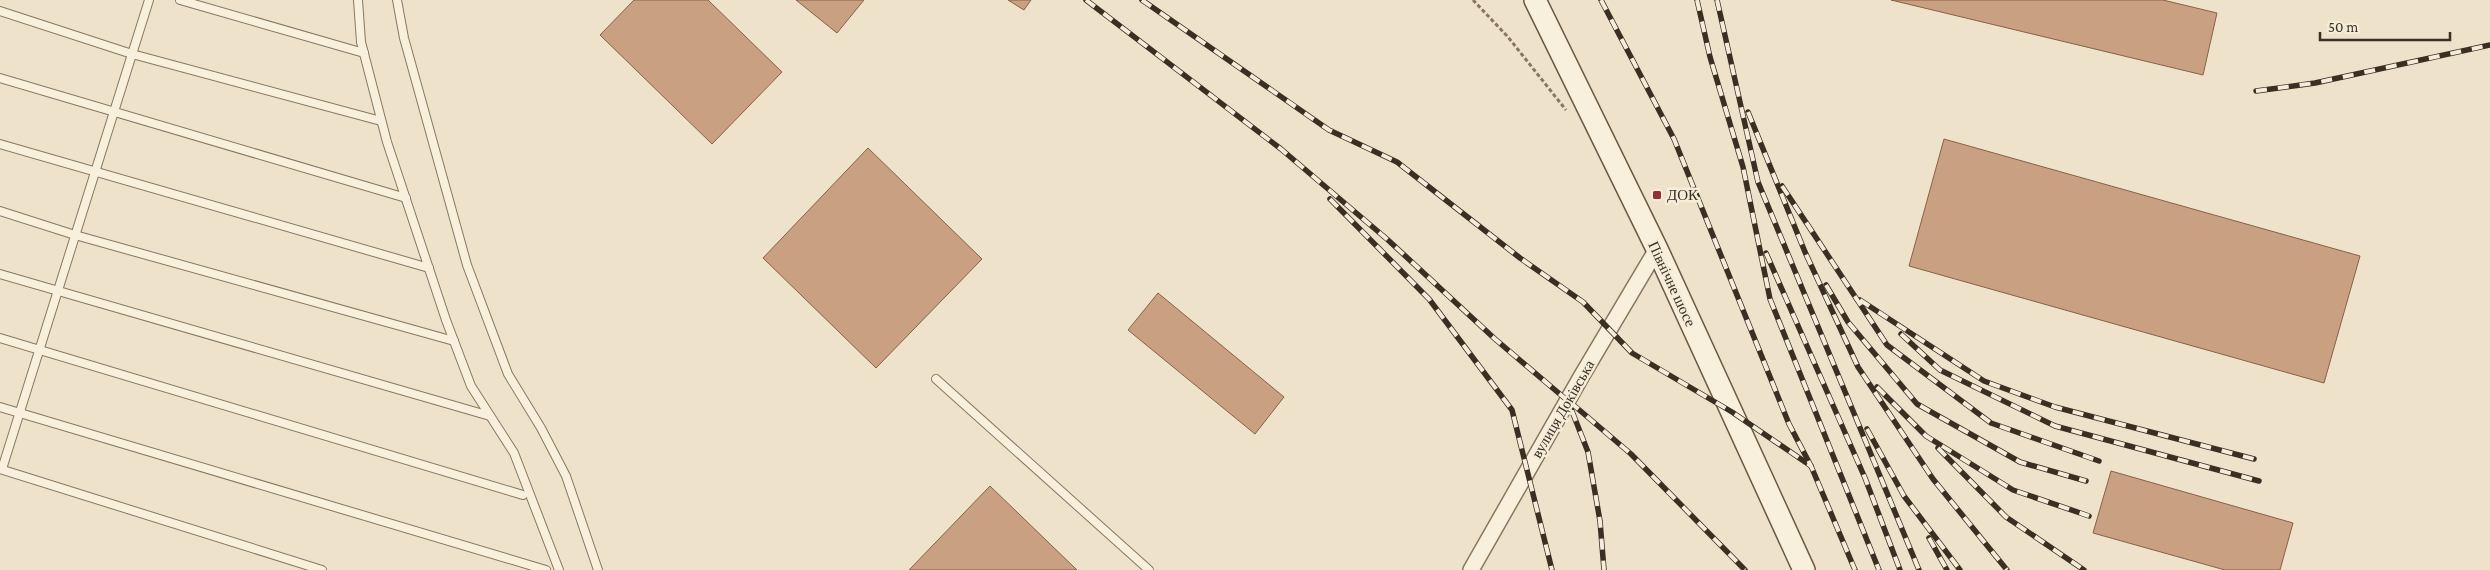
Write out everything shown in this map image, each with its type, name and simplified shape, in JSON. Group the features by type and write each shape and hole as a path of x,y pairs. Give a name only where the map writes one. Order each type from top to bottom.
{"main road":[{"name":"Північне шосе","path":"1535,0 1657,249 1804,570"}],"street":[{"name":"вулиця Доківська","path":"1472,570 1581,376 1657,249"}],"lane":[{"path":"149,0 1,469 322,570"},
{"path":"180,0 364,54"},
{"path":"358,0 364,54 382,121 454,341 471,386 514,453 559,570"},
{"path":"397,0 404,38 467,265 508,374 541,428 566,476 598,570"},
{"path":"0,11 132,54 382,121"},
{"path":"0,78 406,198"},
{"path":"0,144 429,268"},
{"path":"0,211 454,341"},
{"path":"0,274 490,416"},
{"path":"0,338 523,495"},
{"path":"936,379 1150,570"},
{"path":"0,407 546,570"}],"path":[{"path":"1473,0 1508,37 1571,116"}],"building":[{"path":"634,0 708,0 782,72 712,144 600,35"},
{"path":"796,0 864,0 837,33"},
{"path":"1008,0 1031,0 1024,10"},
{"path":"1891,0 2163,0 2217,13 2203,75"},
{"path":"1944,139 2360,256 2324,383 1909,266"},
{"path":"868,148 982,259 876,368 763,258"},
{"path":"1158,293 1284,397 1255,434 1128,330"},
{"path":"2111,471 2293,523 2280,570 2225,570 2093,533"},
{"path":"990,486 1077,570 909,570"}],"railway":[{"path":"1086,0 1281,149 1388,240 1495,339 1568,401 1588,452 1600,521 1604,570"},
{"path":"1142,0 1329,130 1397,162 1520,258 1583,302 1632,353 1732,412 1811,466"},
{"path":"1601,0 1674,139 1789,424 1811,466 1855,570"},
{"path":"1697,0 1710,57 1743,167 1770,299 1879,570"},
{"path":"1717,0 1758,182 1919,570"},
{"path":"2256,91 2315,83 2490,45"},
{"path":"1748,112 1805,252 1858,367 1933,479 2007,570"},
{"path":"1782,186 1887,345 1991,423 2099,461"},
{"path":"1330,199 1429,299 1512,410 1552,570"},
{"path":"1766,253 1865,478 1900,570"},
{"path":"1826,285 1848,322 1917,404 2020,462 2086,481"},
{"path":"1860,300 1984,381 2055,407 2254,459"},
{"path":"1901,334 1940,370 2055,426 2259,481"},
{"path":"1877,387 1926,436 2013,490 2089,516"},
{"path":"1570,402 1631,454 1745,570"},
{"path":"1867,429 1904,496 1960,570"},
{"path":"1938,448 2006,517 2084,570"},
{"path":"1929,538 1947,570"}],"place":[{"name":"ДОК","path":"1657,195"}]}
